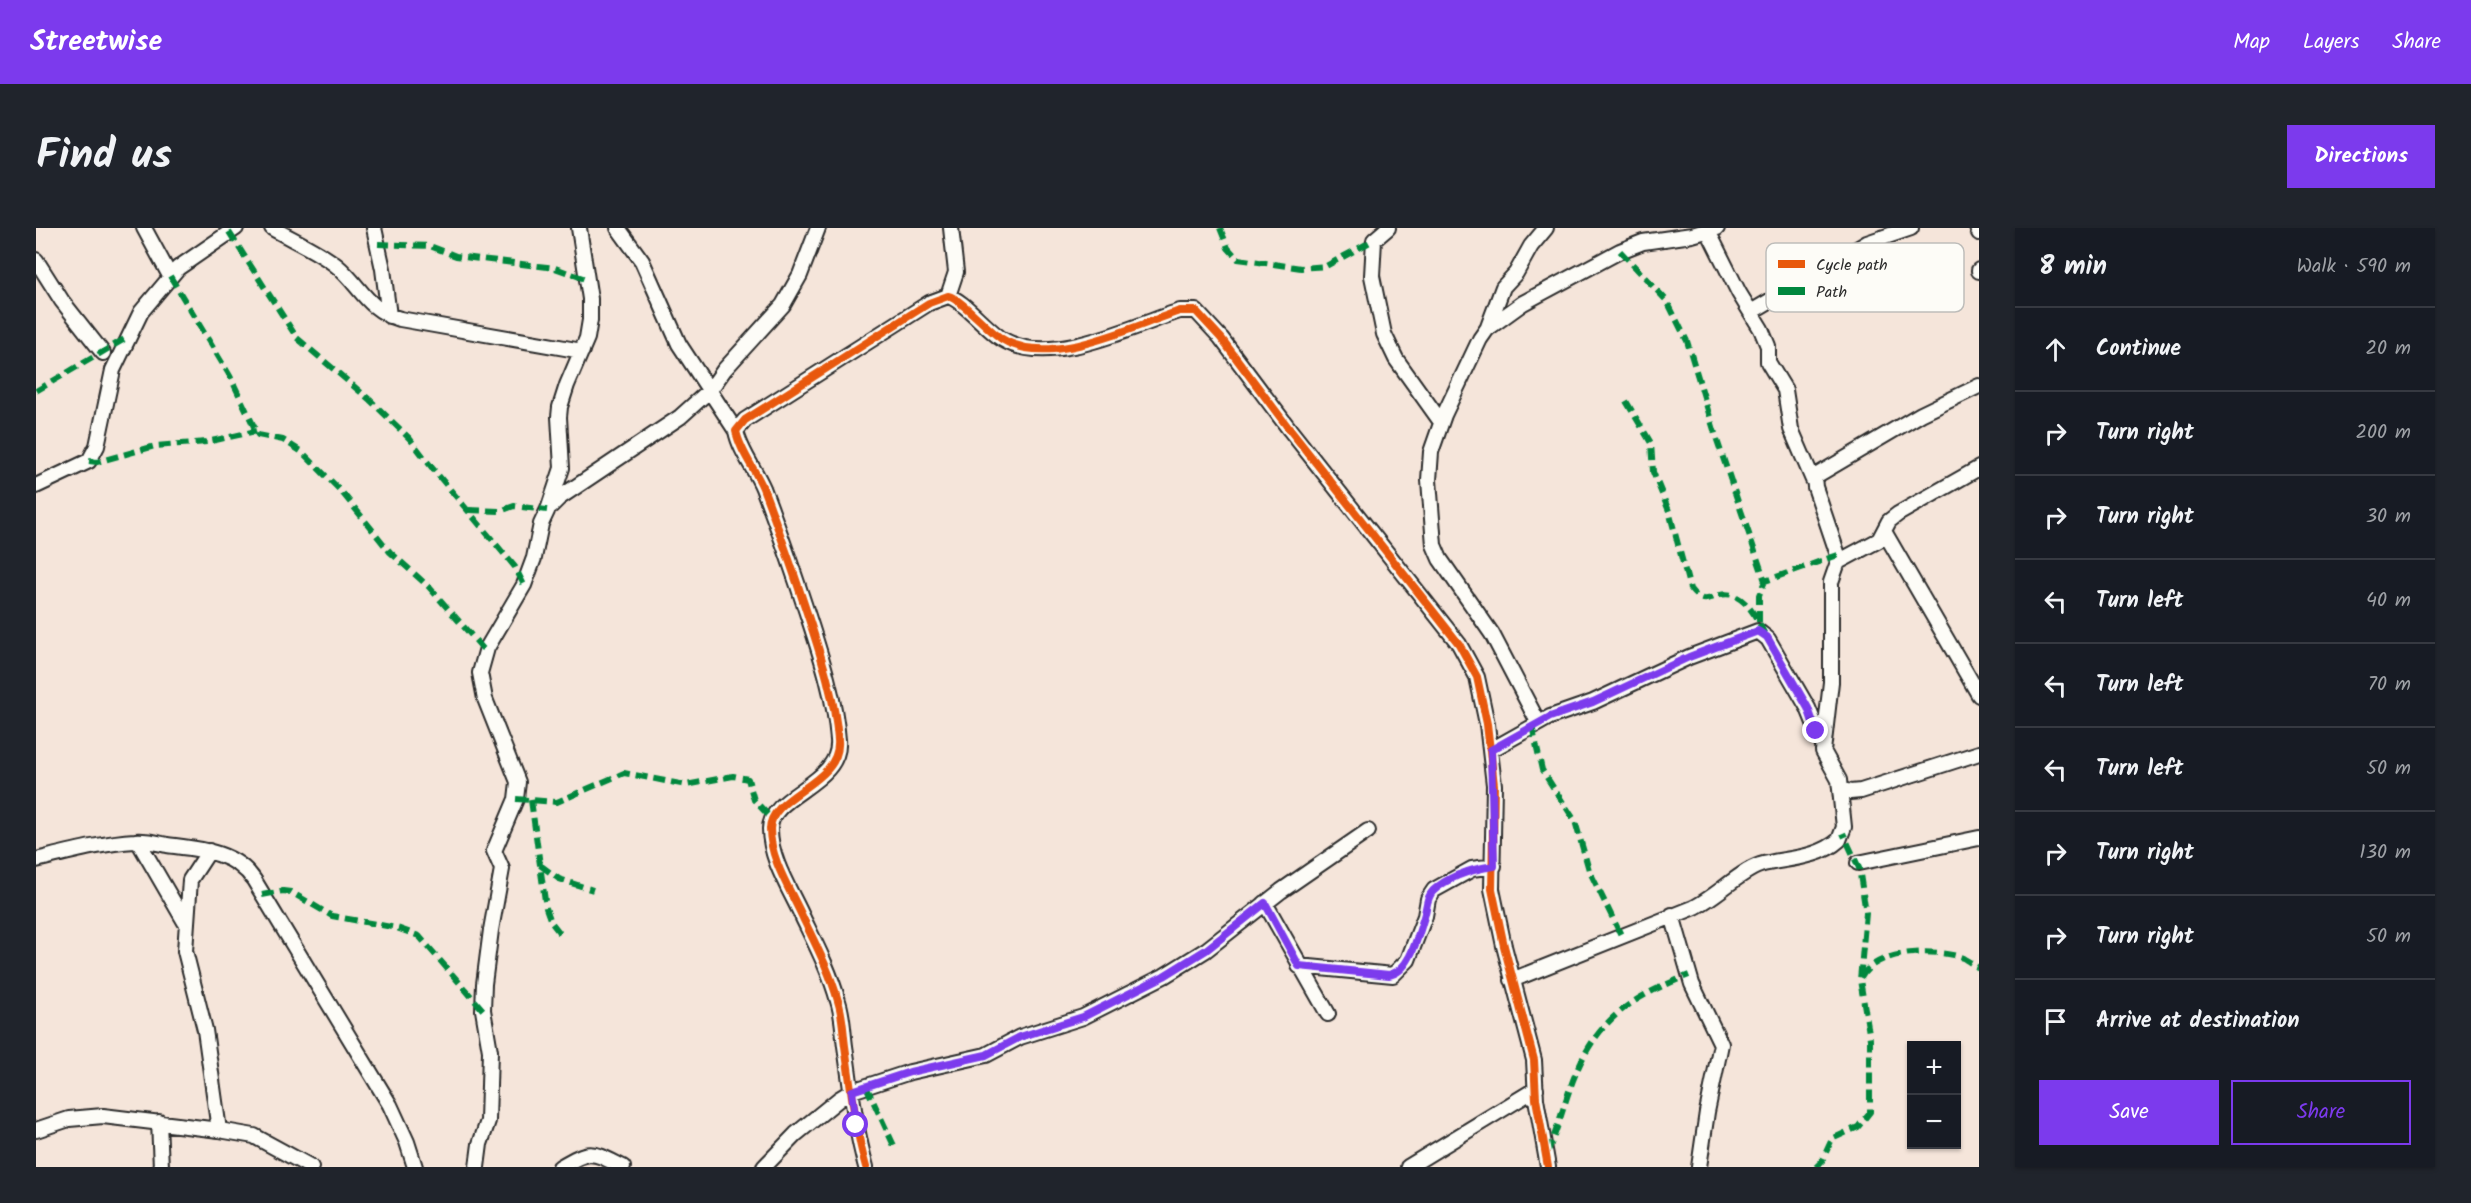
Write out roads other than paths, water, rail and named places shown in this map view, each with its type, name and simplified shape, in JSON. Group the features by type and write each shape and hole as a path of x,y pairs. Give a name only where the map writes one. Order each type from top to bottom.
{"street":[{"path":"144,228 170,276"},
{"path":"36,486 79,468 89,461 95,453 105,400 117,359 141,312 170,276 190,258 236,228"},
{"path":"272,228 330,260 376,308 389,316 582,351"},
{"path":"374,228 383,269 389,316"},
{"path":"477,1167 480,1144 488,1122 490,1051 483,1010 484,984 502,869 494,850 516,799 518,782 485,699 480,673 487,648 524,585 534,558 541,524 562,468 560,407 587,338 591,299 579,228"},
{"path":"618,228 642,261 679,345 736,431 762,488 794,571 819,648 832,700 838,740 835,759 828,770 778,810 772,819 770,831 777,860 824,963 839,1003 854,1114 866,1167"},
{"path":"549,507 680,417 710,390 724,370 783,305 800,275 818,228"},
{"path":"736,431 745,420 920,309 948,296 956,272 951,228"},
{"path":"1388,228 1374,240 1371,258 1372,276 1382,327 1396,359 1441,422"},
{"path":"1538,722 1492,634 1434,548 1429,464 1441,422 1480,339 1487,329 1506,282 1516,273 1531,246 1546,228"},
{"path":"1867,243 1911,228"},
{"path":"1977,228 1979,233"},
{"path":"1487,329 1522,303 1620,251 1651,240 1712,230 1768,346 1768,362 1785,390 1791,429 1813,480 1840,561"},
{"path":"36,260 62,301 103,353"},
{"path":"948,296 957,300 1000,338 1016,345 1034,348 1080,345 1122,333 1180,311 1196,311 1221,338 1290,430 1465,651 1477,678 1491,750 1494,866 1492,889 1512,980 1534,1060 1548,1167"},
{"path":"1751,312 1766,303"},
{"path":"1813,480 1815,476 1888,433 1979,386"},
{"path":"1512,980 1706,902 1756,867 1808,855 1836,843 1844,827 1840,789 1836,775 1823,752 1831,682 1834,569 1840,561 1875,544 1885,532 1889,521 1898,514 1979,468"},
{"path":"1885,532 1979,695"},
{"path":"1491,750 1538,722 1593,702 1689,657 1758,631 1765,635 1808,708 1823,745"},
{"path":"1840,789 1850,792 1861,791 1979,753"},
{"path":"765,1167 796,1134 838,1099 852,1091 910,1072 986,1055 1020,1037 1083,1017 1164,976 1206,950 1265,903 1368,831"},
{"path":"1858,862 1979,838"},
{"path":"138,841 186,923"},
{"path":"36,860 83,849 138,841 209,852 238,863 249,873 390,1105 407,1142 415,1167"},
{"path":"209,852 190,880 185,951 205,1030 219,1130"},
{"path":"1299,966 1393,975 1408,960 1425,916 1428,898 1434,890 1472,869 1494,866"},
{"path":"1265,903 1328,1014"},
{"path":"1672,915 1692,984 1721,1042 1699,1167"},
{"path":"1408,1167 1536,1089"},
{"path":"36,1130 84,1116 123,1118 219,1130 254,1136 311,1167"},
{"path":"159,1122 161,1167"},
{"path":"560,1167 588,1152 602,1156 622,1167"}]}
